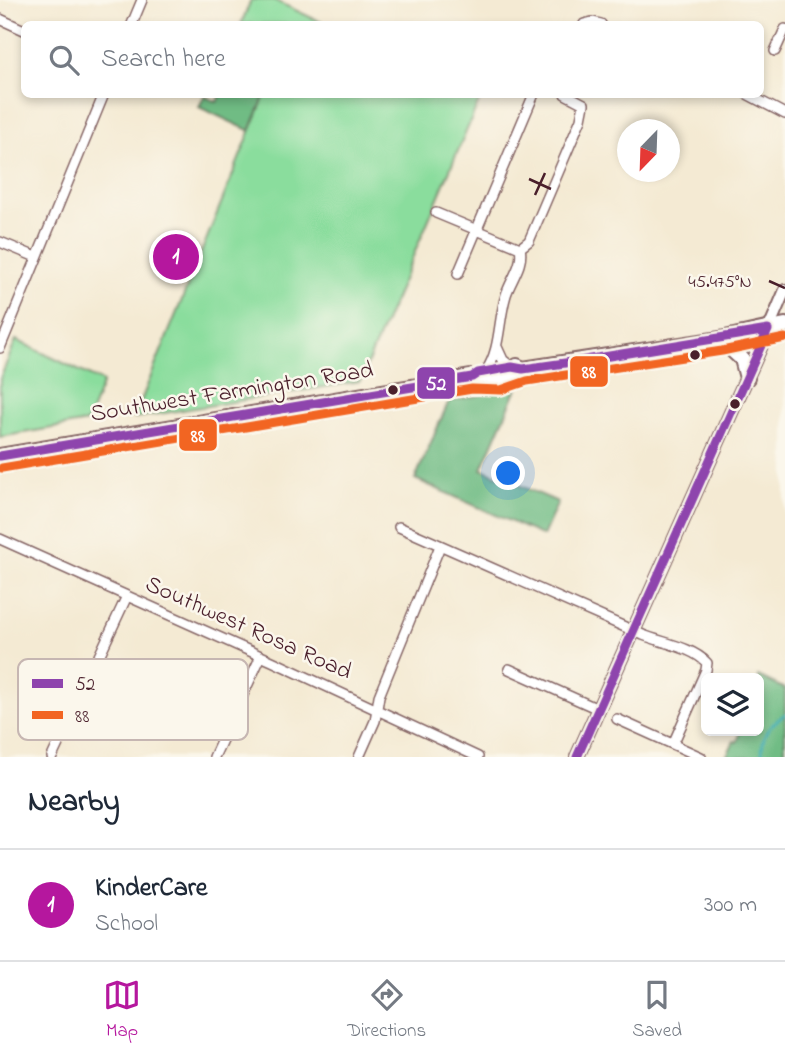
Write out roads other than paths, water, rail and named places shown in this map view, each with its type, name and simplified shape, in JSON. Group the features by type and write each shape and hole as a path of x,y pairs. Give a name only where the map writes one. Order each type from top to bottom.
{"main road":[{"name":"Southwest Farmington Road","path":"0,456 479,374 480,379 517,374 518,368 720,339 785,325"},
{"path":"577,757 768,330"},
{"path":"720,339 741,359 747,378"}],"street":[{"path":"133,21 142,0"},
{"path":"0,19 21,29"},
{"path":"775,51 785,29"},
{"path":"0,348 102,98"},
{"path":"458,274 532,98"},
{"path":"520,248 529,241 582,119 584,104 573,98"},
{"path":"755,98 785,114"},
{"path":"436,213 520,248"},
{"path":"0,242 36,257"},
{"path":"479,374 497,347 507,293 522,257 520,248"},
{"path":"768,330 785,290"},
{"path":"497,347 503,360 518,368"},
{"path":"399,527 633,631 702,658 707,663 673,744"},
{"name":"Southwest Rosa Road","path":"0,539 478,757"},
{"path":"359,757 375,720 379,696 440,545"},
{"path":"98,659 127,596"},
{"path":"248,684 261,656"},
{"path":"509,669 598,709"},
{"path":"617,719 701,757"},
{"path":"52,757 60,740"},
{"path":"214,757 222,740"}],"waterway":[{"path":"762,757 766,732 785,714"}],"place":[{"name":"KinderCare","path":"176,257"}]}
